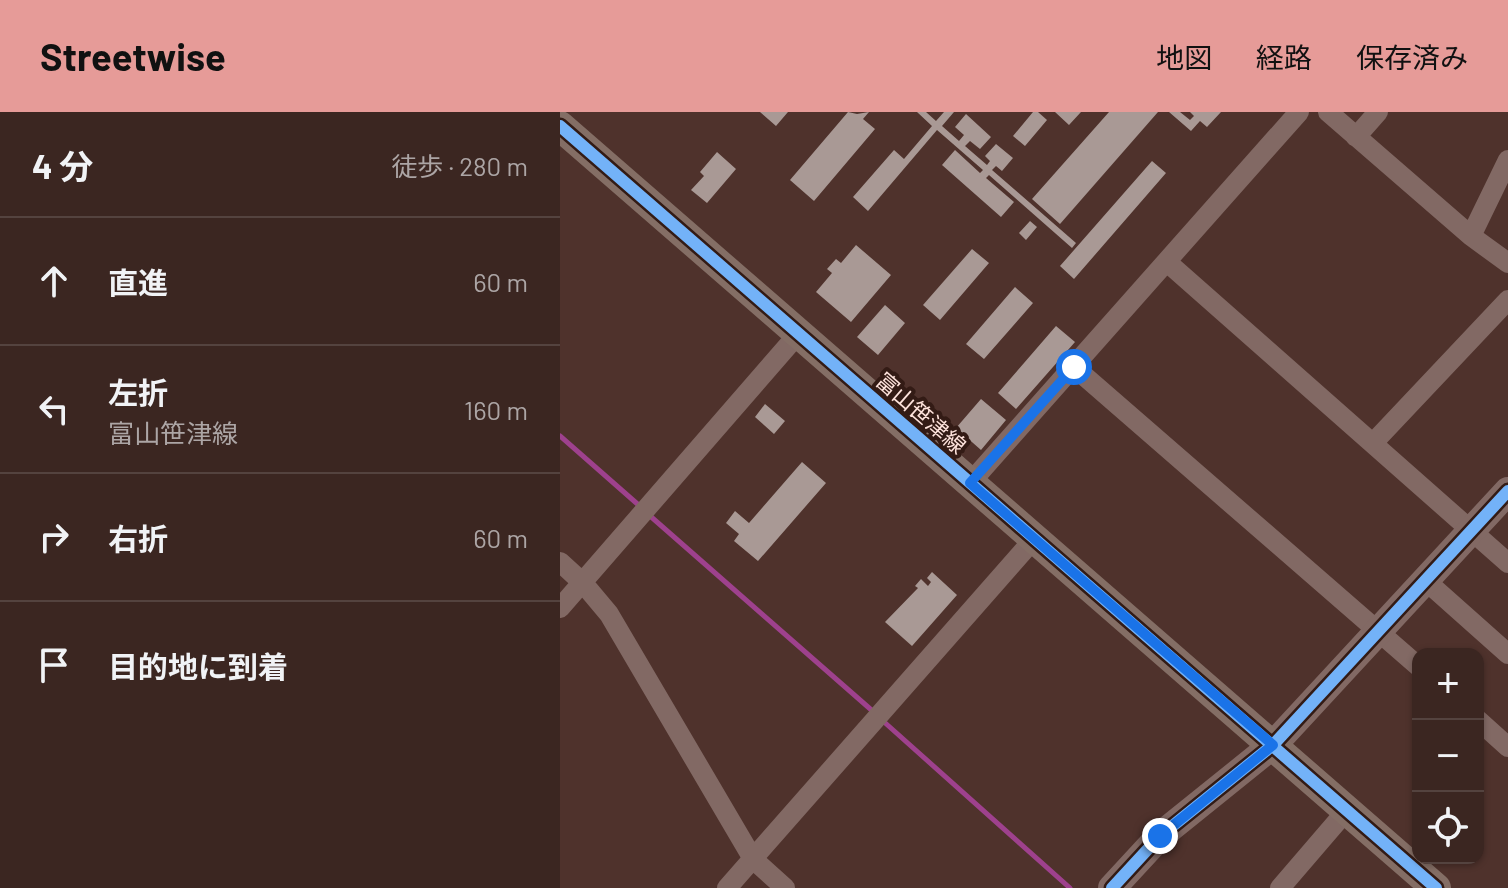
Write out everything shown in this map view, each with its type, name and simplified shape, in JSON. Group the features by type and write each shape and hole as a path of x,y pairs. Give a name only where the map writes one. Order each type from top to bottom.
{"main road":[{"name":"富山笹津線","path":"560,126 1436,888"}],"street":[{"path":"970,483 1299,112"},
{"path":"1328,112 1471,236 1508,263"},
{"path":"1356,137 1378,112"},
{"path":"1471,236 1508,160"},
{"path":"1167,262 1508,563"},
{"path":"1373,443 1508,300"},
{"path":"560,608 799,333"},
{"path":"1074,367 1412,660"},
{"path":"1112,888 1160,836 1273,745 1508,491"},
{"path":"727,888 1034,539"},
{"path":"560,562 609,614 753,859 785,888"},
{"path":"1426,581 1508,654"},
{"path":"1484,725 1508,747"},
{"path":"1280,888 1347,810"}],"building":[{"path":"760,112 788,112 776,126"},
{"path":"848,112 869,112 863,119 875,129 814,201 790,180"},
{"path":"917,112 926,112 936,121 944,112 954,112 942,126 959,141 964,135 955,127 966,114 991,137 980,149 970,141 965,146 987,165 990,161 985,156 996,144 1013,158 1002,171 996,166 992,170 1076,243 1072,248 989,175 986,178 1014,202 1001,217 942,165 955,150 980,173 983,170 937,130 868,211 853,197 894,150 904,159 932,126"},
{"path":"1033,112 1038,112 1047,120 1025,146 1013,136"},
{"path":"1055,112 1081,112 1069,125"},
{"path":"1109,112 1158,112 1060,224 1032,199"},
{"path":"1169,112 1180,112 1190,120 1194,116 1190,112 1221,112 1207,127 1200,121 1191,131"},
{"path":"717,152 736,169 707,203 691,190 704,176 700,172"},
{"path":"1152,161 1166,173 1074,279 1060,266"},
{"path":"1030,221 1037,227 1026,240 1019,233"},
{"path":"856,245 891,275 851,322 816,292 832,273 827,269 836,259 841,263"},
{"path":"972,249 989,263 940,320 923,305"},
{"path":"1015,287 1033,303 984,359 966,344"},
{"path":"885,305 905,323 878,355 857,337"},
{"path":"1056,326 1075,342 1016,409 998,393"},
{"path":"981,399 1006,420 981,450 956,428"},
{"path":"765,404 785,421 774,434 755,417"},
{"path":"802,462 826,483 758,561 734,541 739,534 726,523 735,511 749,523"},
{"path":"932,572 957,595 912,646 885,622 918,588 915,586 921,579 928,586 931,582 927,578"}],"waterway":[{"path":"560,436 642,508"},
{"path":"649,515 876,714"},
{"path":"883,721 1070,888"}],"cycle path":[{"path":"560,126 1436,888"},
{"path":"1112,888 1160,836 1273,745 1508,491"}],"route":[{"path":"1074,367 970,483 1273,745 1160,836"}]}
